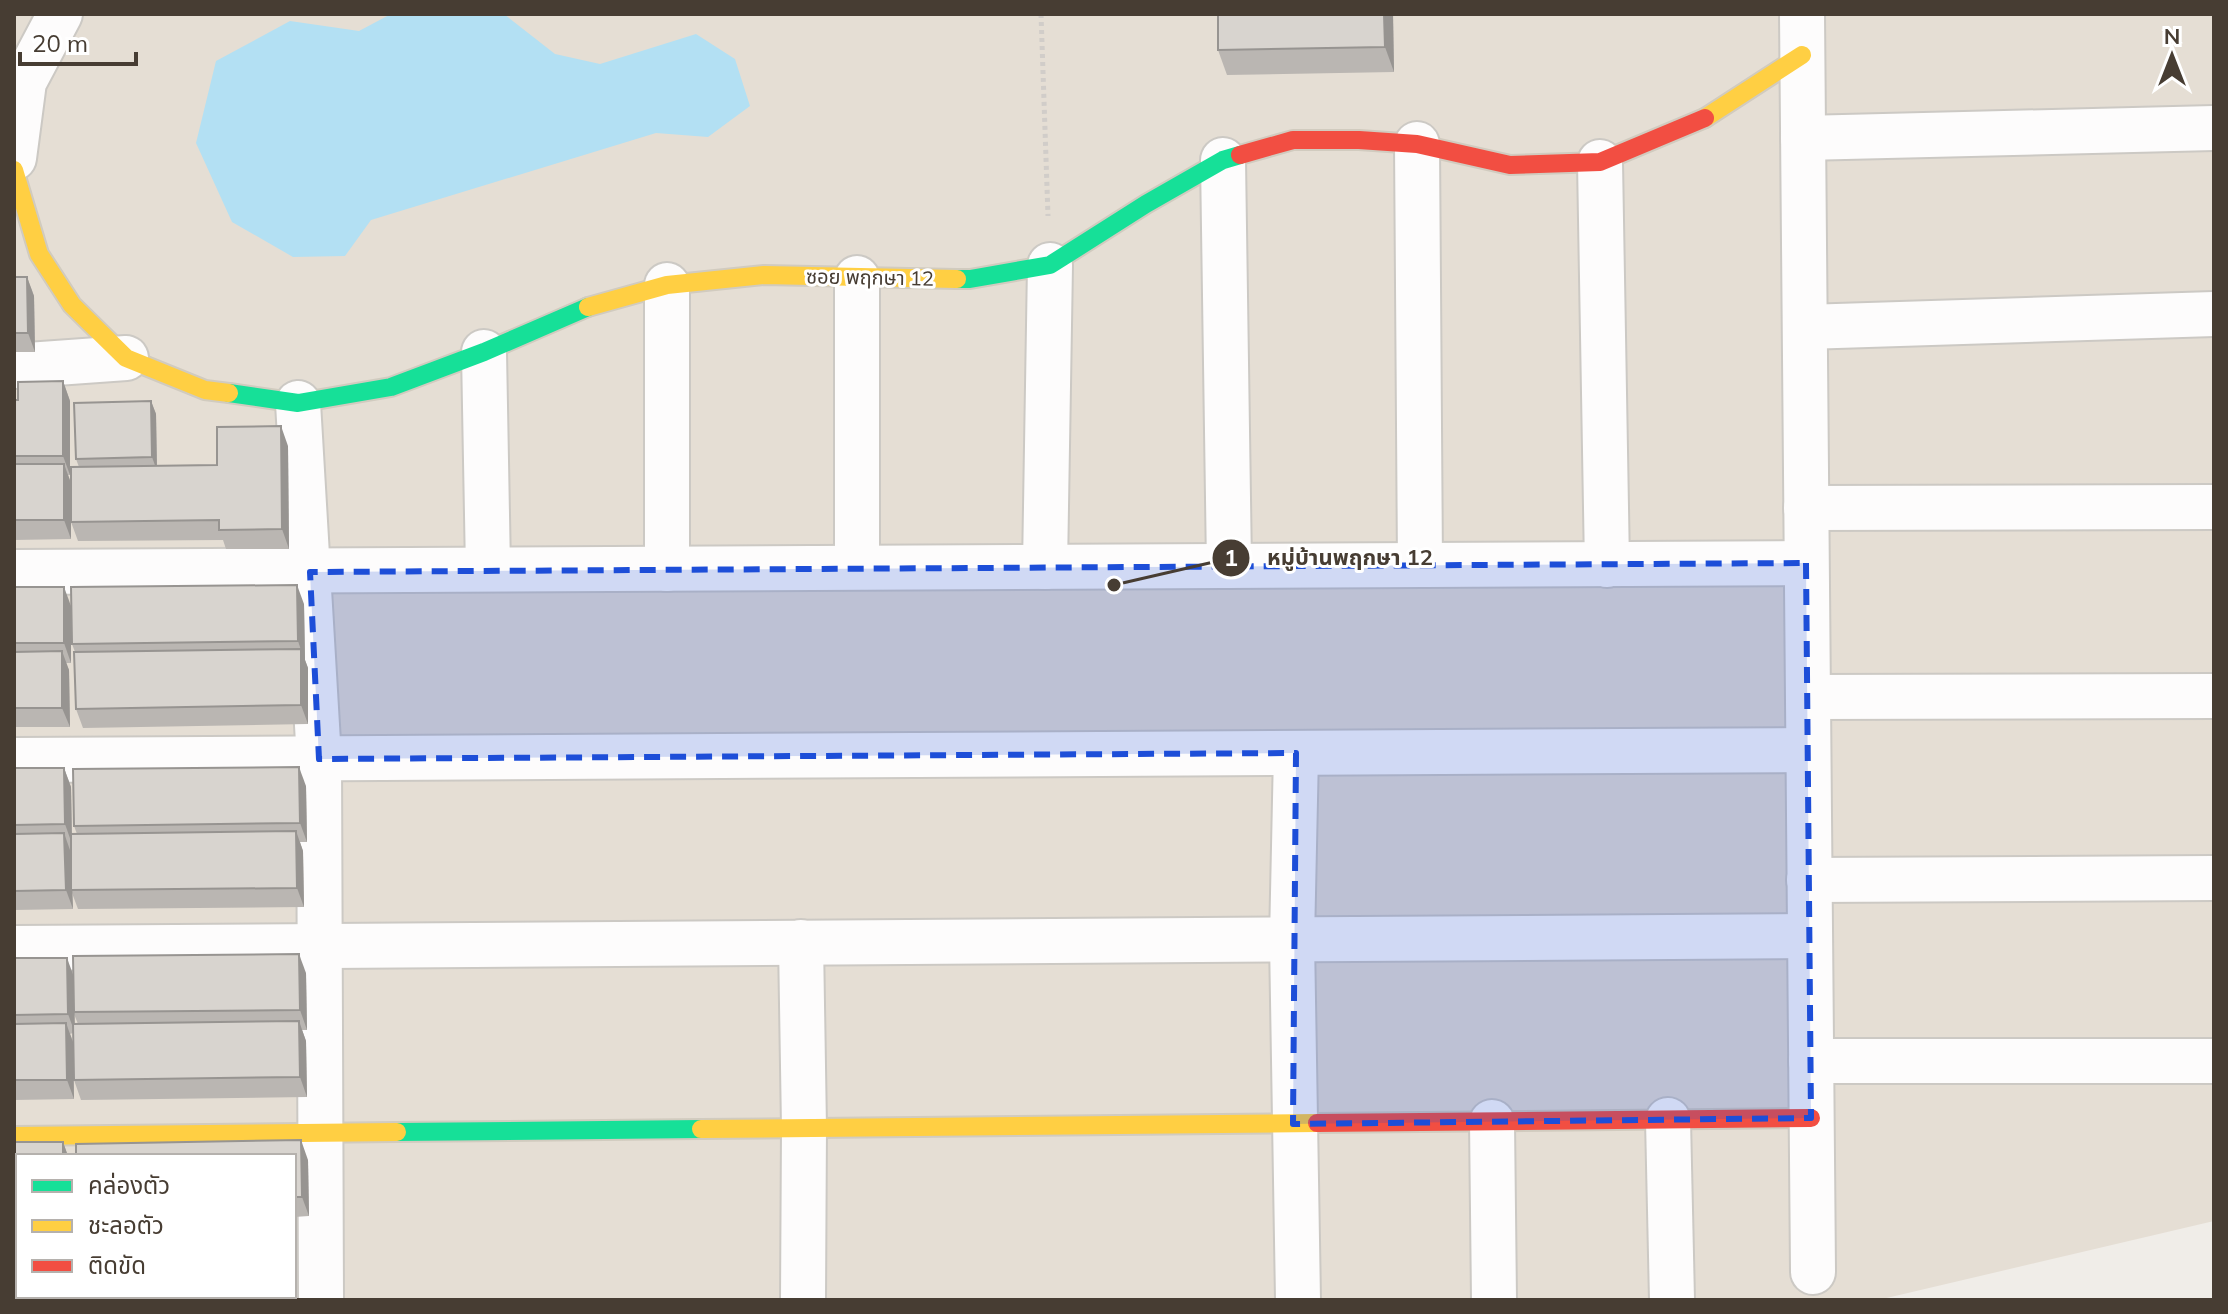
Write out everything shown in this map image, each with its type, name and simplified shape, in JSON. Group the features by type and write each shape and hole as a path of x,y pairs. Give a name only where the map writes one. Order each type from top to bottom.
{"street":[{"path":"14,158 19,68 60,14"},
{"path":"1802,35 1813,1272"},
{"name":"ซอย พฤกษา 12","path":"14,170 39,254 72,305 126,358 205,390 298,403 391,387 484,352 577,310 667,285 764,275 970,279 1050,265 1223,160 1293,140 1417,144 1510,165 1600,162 1702,120 1802,35"},
{"path":"1803,138 2214,128"},
{"path":"1417,144 1420,565"},
{"path":"1223,160 1229,566"},
{"path":"1600,162 1607,565"},
{"path":"1045,567 1050,265"},
{"path":"857,278 857,567"},
{"path":"667,285 667,569"},
{"path":"1805,327 2214,314"},
{"path":"484,352 488,569"},
{"path":"14,366 126,358"},
{"path":"298,403 319,759 321,1300"},
{"path":"1806,508 2214,507"},
{"path":"14,572 1806,563"},
{"path":"1808,697 2214,696"},
{"path":"14,760 1808,750"},
{"path":"1296,753 1292,940 1298,1300"},
{"path":"1809,880 2214,878"},
{"path":"14,948 1810,936"},
{"path":"801,942 803,1300"},
{"path":"1811,1061 2214,1061"},
{"path":"14,1136 1811,1118"},
{"path":"1668,1120 1672,1300"},
{"path":"1492,1122 1494,1300"}],"path":[{"path":"1041,14 1050,265"}],"highlighted area":[{"path":"1806,563 1811,1118 1293,1124 1296,753 319,759 310,572"}],"shaded area":[{"path":"14,14 2214,14 2214,1221 1878,1300 14,1300"}],"water":[{"path":"391,14 504,14 555,54 600,64 696,34 735,59 750,106 708,137 656,133 371,220 345,256 293,257 232,222 196,143 216,61 290,21 359,31"}],"building":[{"path":"1218,14 1384,14 1385,47 1218,50"},
{"path":"14,277 27,277 28,333 14,333"},
{"path":"63,381 63,456 14,456 14,400 18,400 18,382"},
{"path":"151,401 152,457 76,459 74,403"},
{"path":"281,426 282,529 219,530 219,520 71,522 71,467 217,465 217,427"},
{"path":"14,464 64,464 64,520 14,520"},
{"path":"297,585 298,641 72,644 71,587"},
{"path":"14,587 64,587 64,643 14,643"},
{"path":"301,649 301,705 76,709 74,652"},
{"path":"62,651 62,708 14,708 14,652"},
{"path":"299,767 300,823 74,826 73,769"},
{"path":"14,768 64,768 65,824 14,825"},
{"path":"296,831 297,888 71,890 71,834"},
{"path":"64,833 66,890 14,891 14,834"},
{"path":"299,954 300,1010 74,1012 73,956"},
{"path":"14,958 67,958 68,1014 14,1015"},
{"path":"299,1021 300,1077 74,1080 73,1024"},
{"path":"66,1023 67,1080 14,1080 14,1024"},
{"path":"301,1140 302,1197 296,1197 296,1154 76,1154 76,1144"},
{"path":"14,1142 63,1142 63,1154 16,1154 14,1199"}],"traffic: fast":[{"path":"957,279 1050,265 1146,204 1223,160 1240,155"},
{"path":"229,393 298,403 391,387 484,352 588,307"},
{"path":"397,1132 701,1129"}],"traffic: slow":[{"path":"1705,118 1802,55"},
{"path":"14,170 39,254 72,305 126,358 205,390 229,393"},
{"path":"588,307 667,285 764,275 957,279"},
{"path":"701,1129 1317,1123"},
{"path":"14,1136 397,1132"}],"traffic: jam":[{"path":"1240,155 1293,140 1359,140 1417,144 1510,165 1600,162 1705,118"},
{"path":"1317,1123 1811,1118"}],"place":[{"name":"หมู่บ้านพฤกษา 12","path":"1114,585"}]}
